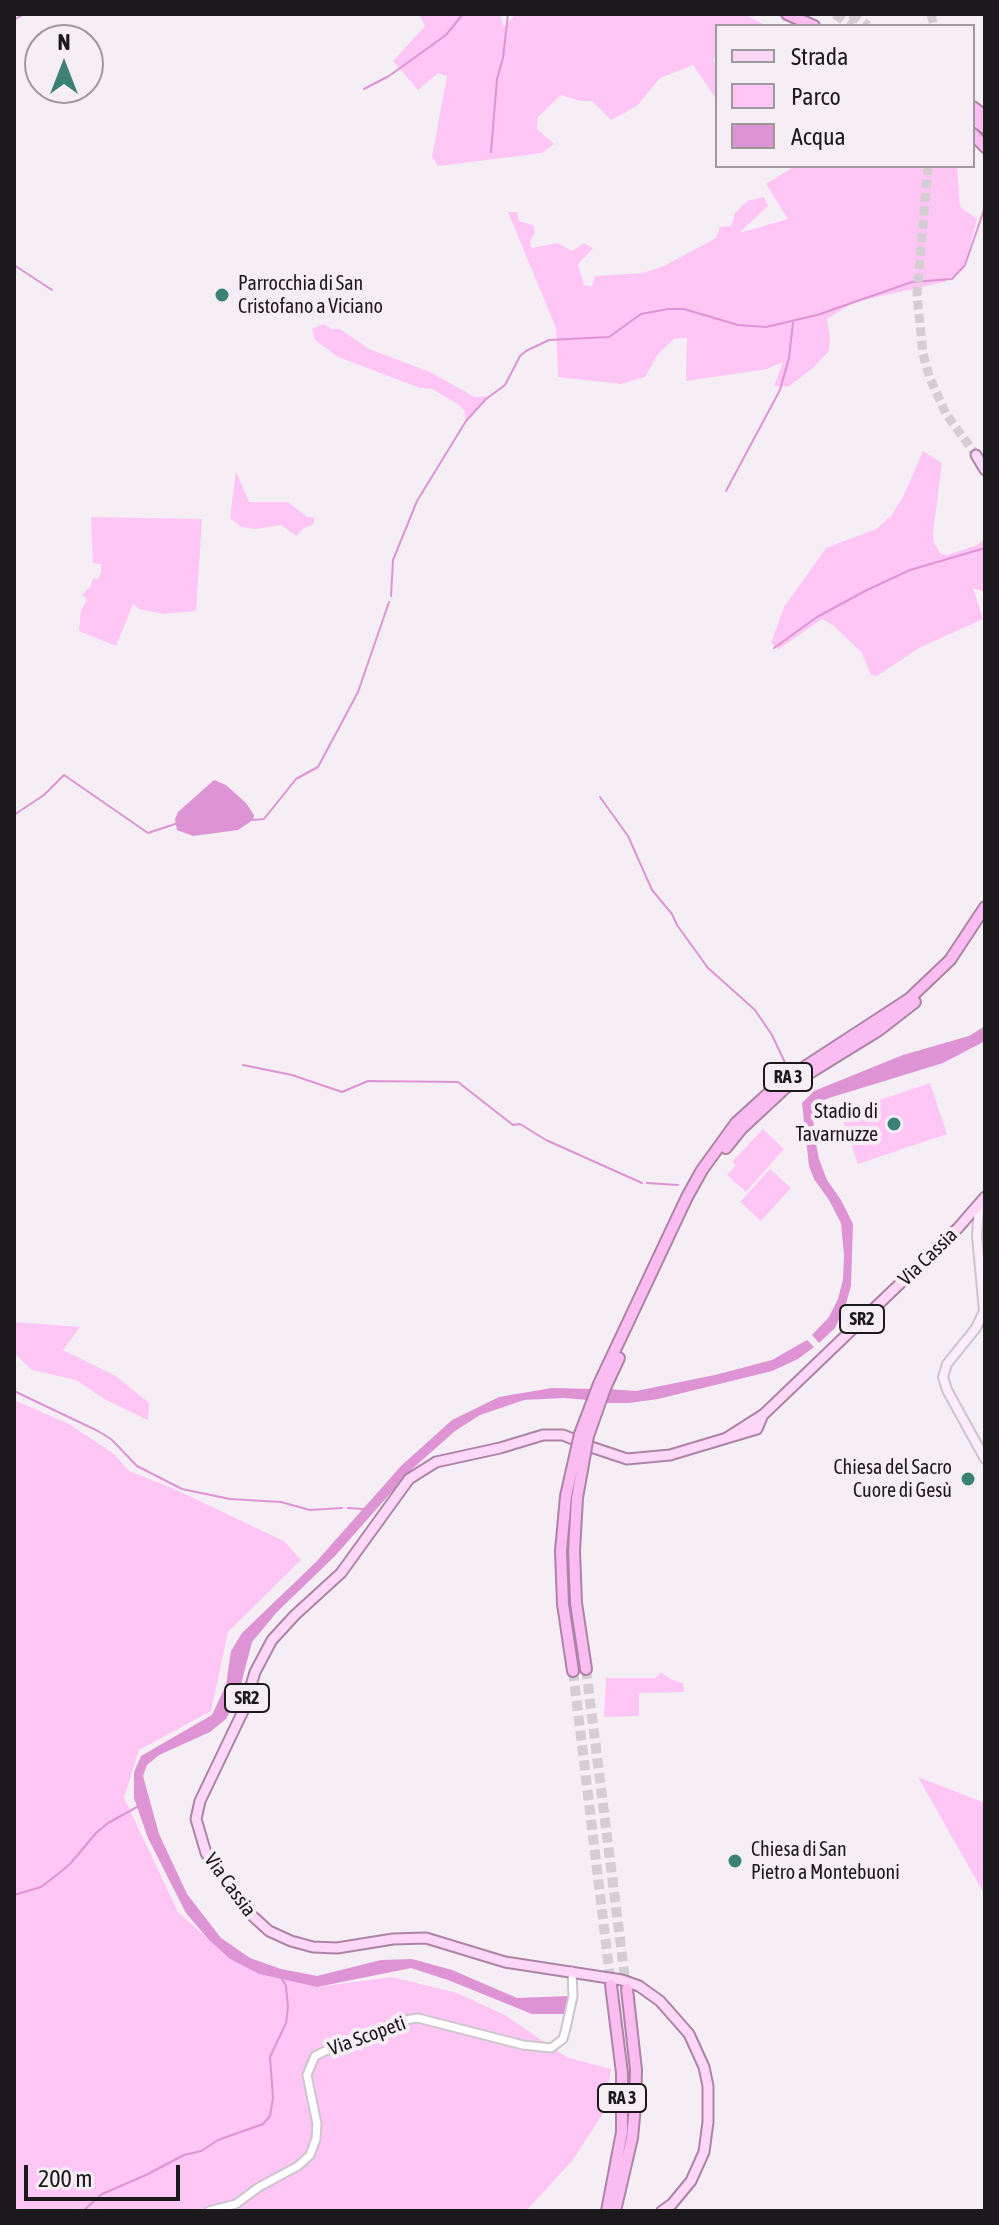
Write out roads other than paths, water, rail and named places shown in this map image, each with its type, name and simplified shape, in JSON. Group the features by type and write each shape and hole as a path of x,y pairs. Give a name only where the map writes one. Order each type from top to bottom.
{"highway":[{"path":"787,14 810,24"},
{"name":"RA 3","path":"573,1671 563,1604 561,1551 566,1496 577,1444 702,1170 736,1123 780,1083 909,999 950,960 985,907"},
{"name":"RA 3","path":"642,1300 707,1173 742,1128 785,1088 904,1012 947,971 985,918"},
{"name":"RA 3","path":"586,1669 576,1603 574,1551 577,1498 588,1436 602,1386"},
{"name":"RA 3","path":"607,2211 622,2132 622,2073 611,1985"},
{"name":"RA 3","path":"615,2211 632,2138 635,2106 636,2070 627,1989"}],"main road":[{"path":"976,455 985,470"},
{"path":"982,1201 977,1232 985,1306 983,1316 943,1374 947,1390 985,1459"},
{"name":"Via Cassia","path":"591,1447 619,1458 643,1459 685,1452 728,1437 756,1422 982,1201"},
{"path":"969,1217 977,1232"},
{"name":"Via Cassia","path":"575,1440 554,1435 532,1438 436,1462 409,1479 341,1573 272,1640 255,1672 235,1731 200,1801 196,1819 200,1839 212,1864 247,1911 258,1923 278,1936 323,1948 426,1938 505,1962 622,1980 648,1991 689,2034 704,2067 708,2086 704,2152 682,2193 662,2211"}],"street":[{"name":"Via Scopeti","path":"209,2211 236,2204 259,2187 298,2166 310,2155 317,2124 307,2075 315,2056 342,2043 360,2040 398,2021 418,2018 523,2045 551,2048 563,2039 572,2000 572,1971"}],"water":[{"path":"214,780 226,785 246,803 254,815 253,820 238,830 193,836 177,830 175,819 178,812"},
{"path":"985,1026 985,1041 943,1063 829,1098 819,1102 813,1110 819,1159 827,1180 853,1224 851,1286 845,1307 835,1328 819,1343 812,1335 829,1317 838,1299 844,1255 841,1223 809,1166 802,1103 814,1091 903,1055 969,1036"},
{"path":"807,1340 814,1347 798,1359 772,1371 658,1399 603,1403 609,1389 636,1391 715,1375 772,1360"},
{"path":"552,1388 594,1389 589,1400 524,1400 480,1415 455,1431 411,1470 335,1556 277,1612 252,1642 238,1696 226,1719 210,1732 159,1755 147,1765 143,1776 159,1834 187,1894 221,1938 250,1958 281,1969 317,1976 381,1960 412,1959 452,1970 517,1998 570,1996 564,2014 532,2014 411,1968 317,1987 259,1974 230,1959 186,1913 148,1838 134,1798 134,1772 141,1756 212,1715 226,1685 231,1651 242,1633 316,1562 401,1466 452,1420 499,1397"}],"waterway":[{"path":"14,20 24,14"},
{"path":"364,89 389,76 446,35 463,14"},
{"path":"491,152 497,79 503,58 508,14"},
{"path":"391,596 393,560 417,501 466,421 486,399 505,385 520,356 526,351 549,340 609,337 641,314 668,309 684,309 738,325 766,327 817,315 912,282 952,279 965,265 985,207"},
{"path":"14,265 52,290"},
{"path":"726,491 780,390 789,358 793,323"},
{"path":"774,648 817,617 867,590 910,570 985,548"},
{"path":"253,820 264,819 296,779 318,767 358,692 389,602"},
{"path":"14,815 44,795 64,775 148,833 178,823"},
{"path":"600,797 628,836 652,890 708,968 755,1010 772,1035 789,1071"},
{"path":"243,1065 292,1075 342,1092 368,1081 458,1082 513,1125 520,1124 546,1140 642,1183"},
{"path":"647,1183 678,1185"},
{"path":"14,1391 98,1431 111,1439 137,1466 182,1489 230,1499 281,1502 310,1510 342,1508"},
{"path":"348,1508 363,1509"},
{"path":"14,1895 41,1887 70,1864 96,1833 137,1807"},
{"path":"83,2211 102,2194 184,2155 201,2151 218,2140 263,2124 270,2116 273,2098 270,2057 286,2023 288,2007 286,1986 282,1979"}],"tunnel":[{"path":"835,14 849,24"},
{"path":"851,14 865,24"},
{"path":"931,14 934,24"},
{"path":"928,168 917,295 923,354 946,414 976,455"},
{"path":"586,1669 626,1987"},
{"path":"573,1671 611,1985"}],"place":[{"name":"Parrocchia di San Cristofano a Viciano","path":"222,295"},
{"name":"Stadio di Tavarnuzze","path":"894,1124"},
{"name":"Chiesa del Sacro Cuore di Gesù","path":"968,1479"},
{"name":"Chiesa di San Pietro a Montebuoni","path":"735,1861"}]}
